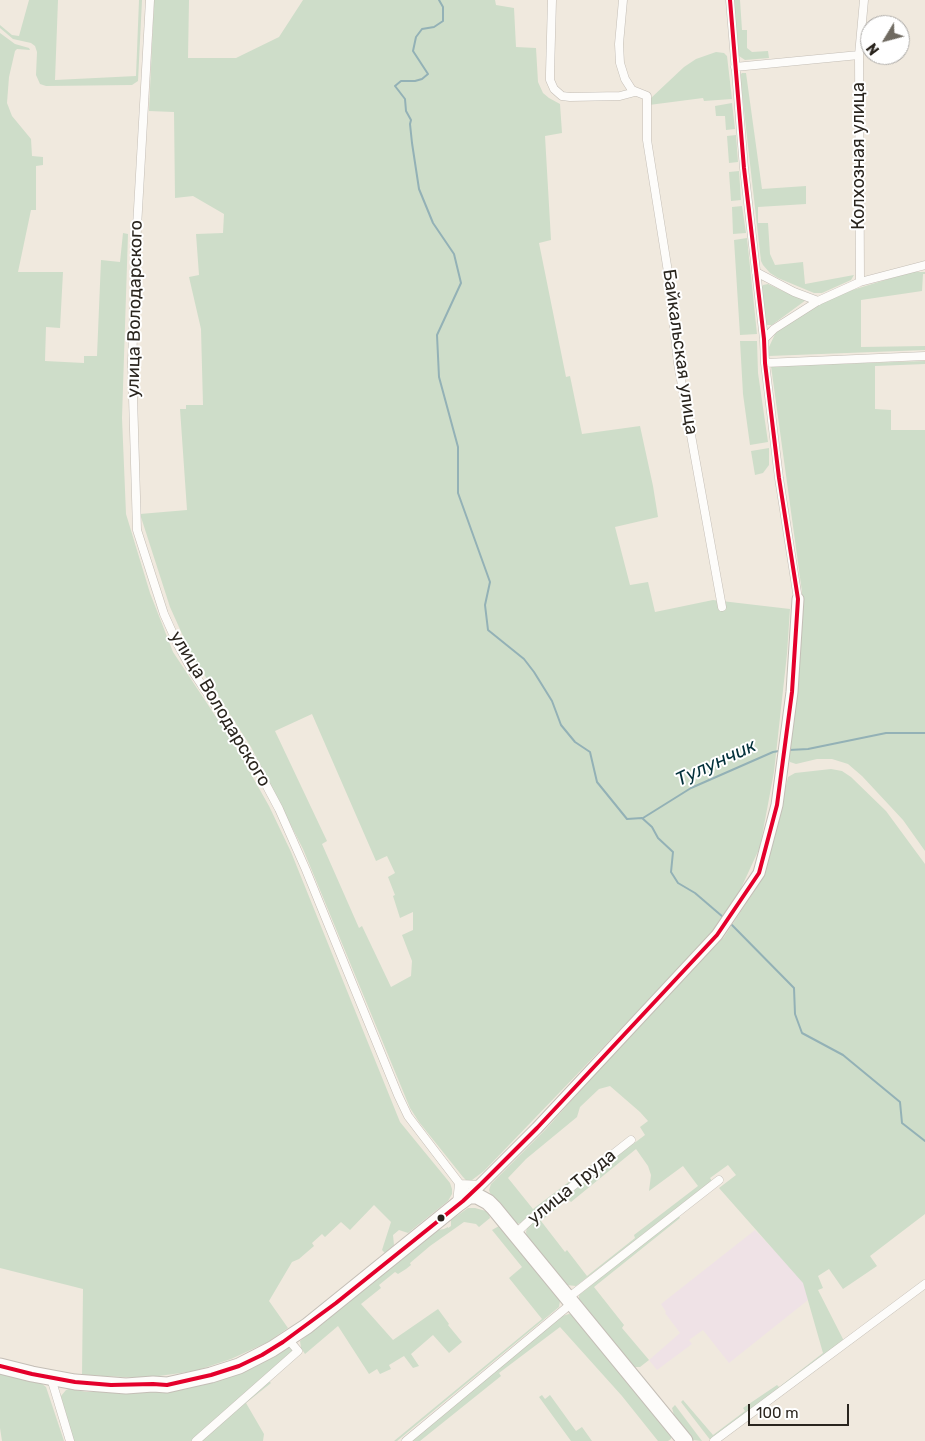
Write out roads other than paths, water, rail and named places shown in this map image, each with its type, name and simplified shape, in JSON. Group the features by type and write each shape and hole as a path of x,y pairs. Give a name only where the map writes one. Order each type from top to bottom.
{"highway":[{"path":"0,1366 51,1378 94,1384 167,1385 211,1375 239,1366 288,1339 345,1296 473,1191 494,1208 685,1441"}],"street":[{"name":"улица Володарского","path":"150,0 137,227 132,363 137,530 164,614 178,645 193,672 255,764 279,808 408,1116 473,1191"},
{"path":"552,0 550,80 554,90 562,96 570,97 620,96 635,92"},
{"path":"623,0 619,44 620,63 625,79 635,92"},
{"path":"473,1191 537,1128 717,935 759,873 777,805 792,692 798,599 779,478 764,363 764,339 735,67 730,0"},
{"name":"Колхозная улица","path":"860,282 859,55 864,0"},
{"path":"735,67 859,55"},
{"name":"Байкальская улица","path":"635,92 647,96 647,140 668,272 678,364 722,607"},
{"path":"764,339 774,329 818,301 860,282 925,265"},
{"path":"756,272 794,292 818,301"},
{"path":"764,363 925,356"},
{"name":"улица Труда","path":"515,1234 531,1219 631,1140"},
{"path":"406,1441 570,1301 719,1180"},
{"path":"714,1441 925,1284"},
{"path":"196,1441 298,1351 288,1339"},
{"path":"51,1378 70,1441"}],"waterway":[{"path":"439,0 443,7 443,21 434,27 422,29 416,37 413,51 428,74 422,79 401,81 395,86 405,99 406,111 411,120 412,143 419,189 433,223 454,254 461,283 437,335 439,377 458,447 458,493 490,582 485,605 488,630 524,659 534,672 552,701 561,725 575,742 590,752 597,782 627,819 642,818 652,827 658,838 673,852 671,872 678,883 695,893 723,917"},
{"name":"Тулунчик","path":"789,750 808,749 886,733 925,733"},
{"name":"Тулунчик","path":"643,818 691,788 779,751"},
{"path":"730,923 794,988 795,1014 802,1033 843,1055 900,1102 902,1123 925,1141"}]}
